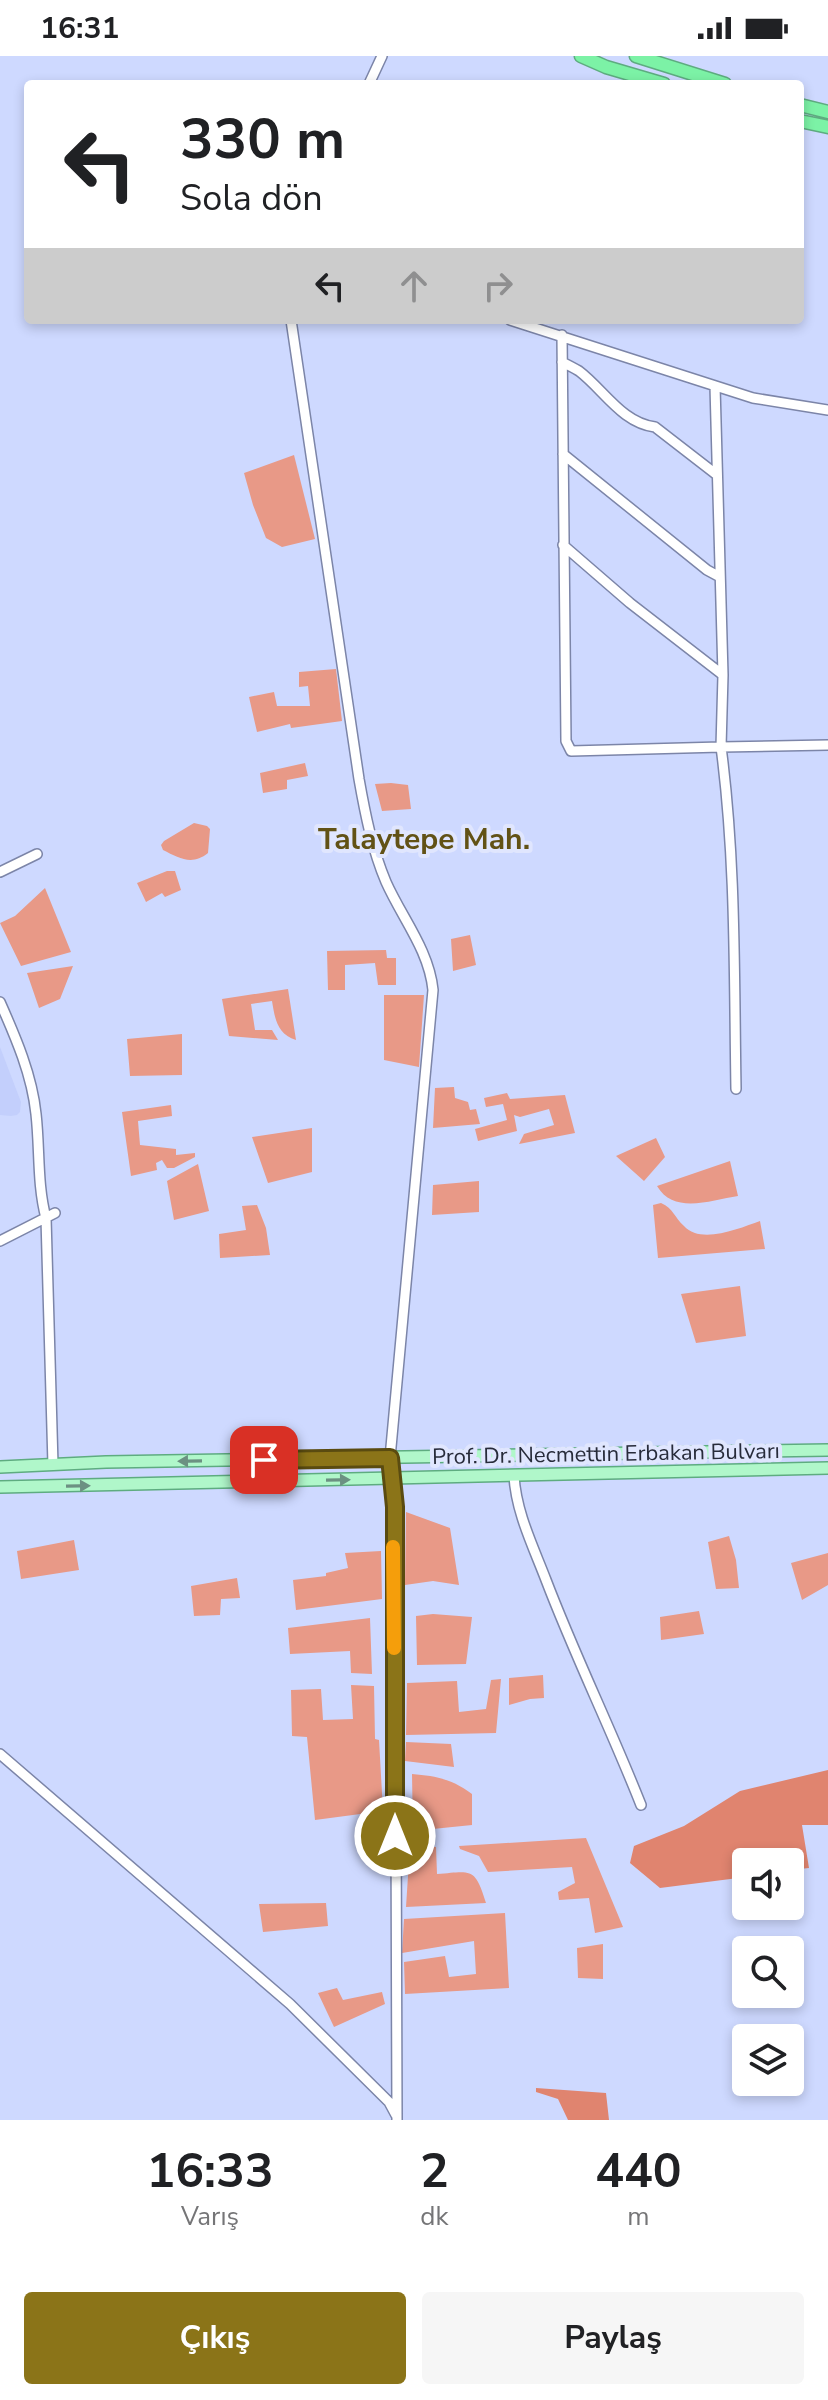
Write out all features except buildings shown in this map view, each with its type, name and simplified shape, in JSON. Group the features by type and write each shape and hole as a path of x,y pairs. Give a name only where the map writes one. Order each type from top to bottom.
{"highway":[{"path":"581,56 650,80"},
{"path":"636,56 712,80"},
{"path":"804,106 828,112"},
{"path":"804,122 828,127"}],"main road":[{"name":"Prof. Dr. Necmettin Erbakan Bulvarı","path":"0,1467 106,1462 828,1450"},
{"name":"Prof. Dr. Necmettin Erbakan Bulvarı","path":"0,1487 828,1468"}],"street":[{"path":"371,80 382,56"},
{"path":"291,324 367,823 385,878 431,970 433,990 390,1458 395,1507 398,2119"},
{"path":"524,324 753,398 828,410"},
{"path":"562,335 567,747 576,752 828,745"},
{"path":"562,362 579,372 633,420 655,427 717,475"},
{"path":"715,386 723,675 721,747 733,902 736,1089"},
{"path":"563,454 707,570 720,577"},
{"path":"563,545 630,603 723,675"},
{"path":"0,872 37,854"},
{"path":"0,1002 30,1076 36,1113 41,1199 50,1216 53,1465"},
{"path":"0,1241 50,1216"},
{"path":"514,1476 515,1499 568,1638 641,1805"},
{"path":"0,1754 290,2004 389,2102 398,2119"}],"shaded area":[{"path":"294,455 315,539 282,547 266,538 244,473"},
{"path":"336,669 342,721 291,728 290,724 257,732 249,697 274,692 277,706 310,706 308,686 299,687 299,672"},
{"path":"305,763 308,776 287,780 287,789 263,793 260,773"},
{"path":"375,784 408,785 411,809 382,811"},
{"path":"194,823 210,829 208,853 191,860 163,850 161,845 164,841"},
{"path":"167,871 175,871 181,890 165,897 162,893 146,902 137,883"},
{"path":"45,888 71,952 21,966 0,923 15,916"},
{"path":"470,935 476,965 453,971 451,939"},
{"path":"386,950 387,958 396,958 396,985 378,985 375,963 345,965 345,990 328,990 327,951"},
{"path":"73,966 60,999 39,1008 27,973"},
{"path":"288,989 296,1040 281,1030 272,1001 251,1004 255,1030 272,1030 278,1040 229,1036 222,999"},
{"path":"384,995 424,995 419,1067 384,1060"},
{"path":"182,1034 182,1075 130,1076 127,1039"},
{"path":"0,1047 21,1102 17,1115 0,1115"},
{"path":"454,1087 455,1098 468,1102 470,1110 476,1109 480,1124 433,1128 435,1088"},
{"path":"507,1093 510,1099 565,1095 575,1133 519,1144 524,1134 554,1125 549,1109 520,1117 514,1115 517,1131 478,1141 475,1129 507,1120 503,1104 486,1107 484,1098"},
{"path":"171,1105 172,1116 138,1121 140,1145 176,1149 176,1155 195,1153 195,1157 174,1168 167,1168 162,1160 156,1163 157,1170 131,1176 122,1112"},
{"path":"312,1128 312,1172 268,1183 252,1137"},
{"path":"656,1138 665,1157 644,1181 616,1156"},
{"path":"730,1161 738,1196 683,1203 664,1195 657,1186"},
{"path":"198,1164 209,1211 174,1220 167,1181"},
{"path":"479,1181 479,1212 432,1215 433,1185"},
{"path":"661,1203 691,1232 700,1234 721,1233 760,1221 765,1249 658,1258 653,1205"},
{"path":"257,1205 266,1228 270,1255 220,1258 219,1234 246,1230 242,1206"},
{"path":"740,1286 746,1336 696,1343 681,1294"},
{"path":"406,1512 450,1528 459,1585 433,1581 405,1585"},
{"path":"729,1536 739,1588 716,1589 708,1542"},
{"path":"74,1540 79,1570 21,1579 17,1551"},
{"path":"381,1551 382,1599 296,1610 293,1580 326,1576 326,1573 348,1568 345,1553"},
{"path":"828,1553 828,1585 802,1600 791,1563"},
{"path":"237,1578 240,1598 221,1599 220,1615 194,1616 191,1586"},
{"path":"699,1611 704,1634 661,1640 660,1617"},
{"path":"416,1616 472,1617 466,1664 417,1665"},
{"path":"370,1618 372,1674 351,1673 350,1651 290,1654 288,1628"},
{"path":"543,1675 544,1698 509,1705 509,1678"},
{"path":"501,1679 496,1733 406,1735 407,1683 457,1681 459,1712 486,1709 491,1680"},
{"path":"351,1685 374,1686 375,1739 379,1740 383,1811 315,1820 307,1737 292,1736 291,1690 321,1689 323,1720 353,1719"},
{"path":"406,1742 451,1744 454,1767 405,1761"},
{"path":"828,1770 828,1825 802,1825 809,1868 804,1869 804,1848 732,1848 732,1879 660,1888 630,1863 634,1846 684,1826 740,1791"},
{"path":"412,1774 444,1779 472,1794 472,1825 413,1831"},
{"path":"586,1838 623,1927 595,1933 589,1898 559,1900 558,1892 575,1883 572,1867 488,1872 479,1856 459,1846"},
{"path":"410,1845 436,1847 437,1874 470,1874 479,1883 486,1903 406,1907"},
{"path":"326,1903 328,1926 263,1932 259,1904"},
{"path":"505,1913 509,1988 405,1994 404,1962 445,1956 449,1977 476,1974 474,1941 402,1953 404,1919"},
{"path":"603,1944 603,1979 578,1978 577,1948"},
{"path":"337,1988 343,2000 382,1992 385,2004 334,2027 318,1993"},
{"path":"536,2088 606,2093 609,2120 568,2120 558,2099 536,2092"}],"slow traffic":[{"path":"393,1547 394,1648"}],"district":[{"name":"Talaytepe Mah.","path":"424,839"}],"route":[{"path":"264,1460 390,1458 395,1507 395,1836"}]}
